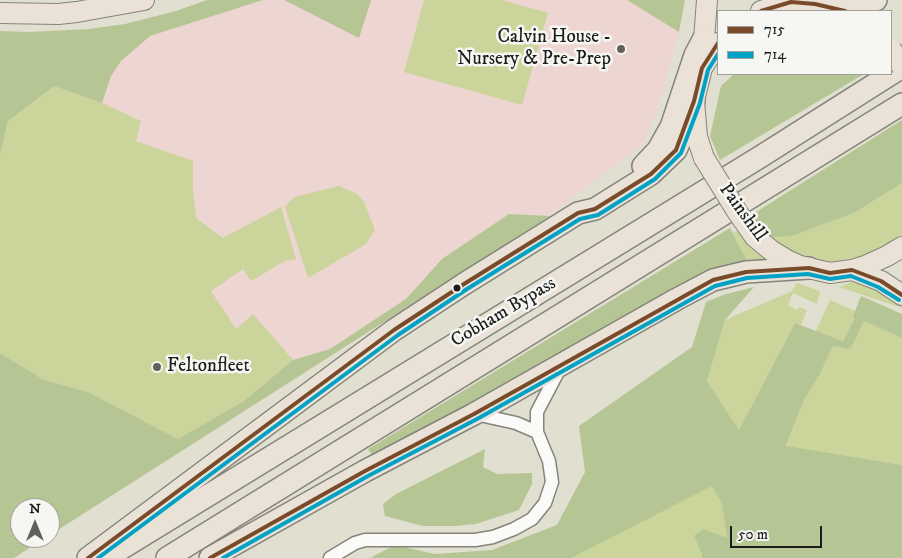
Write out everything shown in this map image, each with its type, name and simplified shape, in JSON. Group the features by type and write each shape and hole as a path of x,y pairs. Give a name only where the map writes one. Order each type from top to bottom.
{"highway":[{"path":"835,9 876,0"},
{"path":"88,558 394,330 578,213 603,190 644,165 658,150 672,127 692,64 711,41"},
{"name":"Cobham Bypass","path":"106,558 760,157 889,75"},
{"path":"578,213 595,209 652,174 666,161 681,141 694,101"},
{"name":"Cobham Bypass","path":"167,558 902,104"},
{"path":"210,558 365,471 474,414 677,298 714,280 746,272 809,268"}],"main road":[{"path":"0,13 58,14 144,0"},
{"name":"Painshill","path":"707,0 706,24 711,41 694,101 695,128 704,158 755,237 787,260 830,273 852,270 887,256 902,247"},
{"path":"764,10 798,1 835,9"},
{"path":"892,51 902,67"},
{"path":"852,270 880,280 902,295"}],"street":[{"path":"330,558 355,543 365,540 466,541 493,537 514,529 532,519 545,503 552,482 549,461 537,432 536,417 539,406 564,362"},
{"path":"474,414 516,423 537,432"}],"shaded area":[{"name":"Feltonfleet","path":"207,0 685,0 679,32 665,84 655,116 642,146 534,227 60,529 60,498 10,498 10,548 30,548 14,558 0,558 0,31 29,32 89,29 125,24 176,11"}],"green space":[{"path":"207,0 263,0 150,36 121,61 111,76 102,103 54,86 8,121 0,154 0,31 29,32 89,29 125,24 176,11"},
{"path":"284,0 371,0 359,38"},
{"path":"424,0 502,0 548,13 522,105 404,72"},
{"path":"627,0 685,0 679,32"},
{"path":"733,75 862,75 720,160 710,136 721,86"},
{"path":"54,86 102,103 141,121 136,141 193,161 193,190 196,218 223,238 281,207 296,259 285,261 251,281 243,269 211,291 236,329 253,314 293,360 244,401 178,439 88,392 44,380 0,353 0,154 8,121"},
{"path":"902,120 902,183 854,213 792,236 773,237 765,233 753,214"},
{"path":"902,183 902,235 871,254 832,264 800,258 774,246 765,233 792,236 854,213"},
{"path":"339,186 357,194 364,202 375,230 366,244 308,278 285,207 294,197"},
{"path":"509,214 550,216 60,529 60,498 10,498 10,548 30,548 14,558 0,558 0,353 44,380 88,392 178,439 244,401 293,360 330,349 406,299 442,259"},
{"path":"730,228 747,261 374,458 368,449"},
{"path":"738,231 754,248 776,264 747,261 733,233"},
{"path":"852,282 885,292 902,305 902,308 839,287"},
{"path":"797,283 820,291 817,304 793,293 788,305 797,310 799,307 807,310 801,325 795,323 739,430 707,381 725,320 792,291"},
{"path":"754,287 725,320 707,381 739,430 795,323 843,341 854,319 853,316 861,296 902,314 902,338 864,321 851,348 846,349 833,346 820,374 803,402 786,446 902,465 902,558 702,558 694,536 703,529 727,538 722,503 712,486 571,558 370,558 395,545 435,554 492,550 557,525 585,472 579,426 692,347 706,302 723,295"},
{"path":"830,300 855,311 854,318 843,341 816,331"},
{"path":"864,321 902,338 902,465 786,447 803,402 820,374 833,346 846,349 851,348"},
{"path":"485,449 483,467 497,474 532,473 532,484 519,510 476,524 455,526 423,526 385,516 383,504 396,494"},
{"path":"726,468 750,558 532,558"}],"transit line":[{"name":"715","path":"764,10 791,2 815,4 841,10"},
{"name":"715","path":"88,558 394,330 578,213 595,209 651,174 676,150 694,101 702,68 717,45"},
{"name":"714","path":"98,558 398,335 467,289 580,219 598,215 655,179 681,153 700,103 708,70 717,56"},
{"name":"715","path":"210,558 365,471 474,414 713,280 746,272 809,268 830,273 852,270 881,281 902,295"},
{"name":"714","path":"223,558 368,476 477,419 715,286 747,278 808,274 830,279 851,276 878,287 899,300"}],"place":[{"name":"Calvin House - Nursery & Pre-Prep","path":"621,49"},
{"name":"Feltonfleet","path":"157,367"}]}
